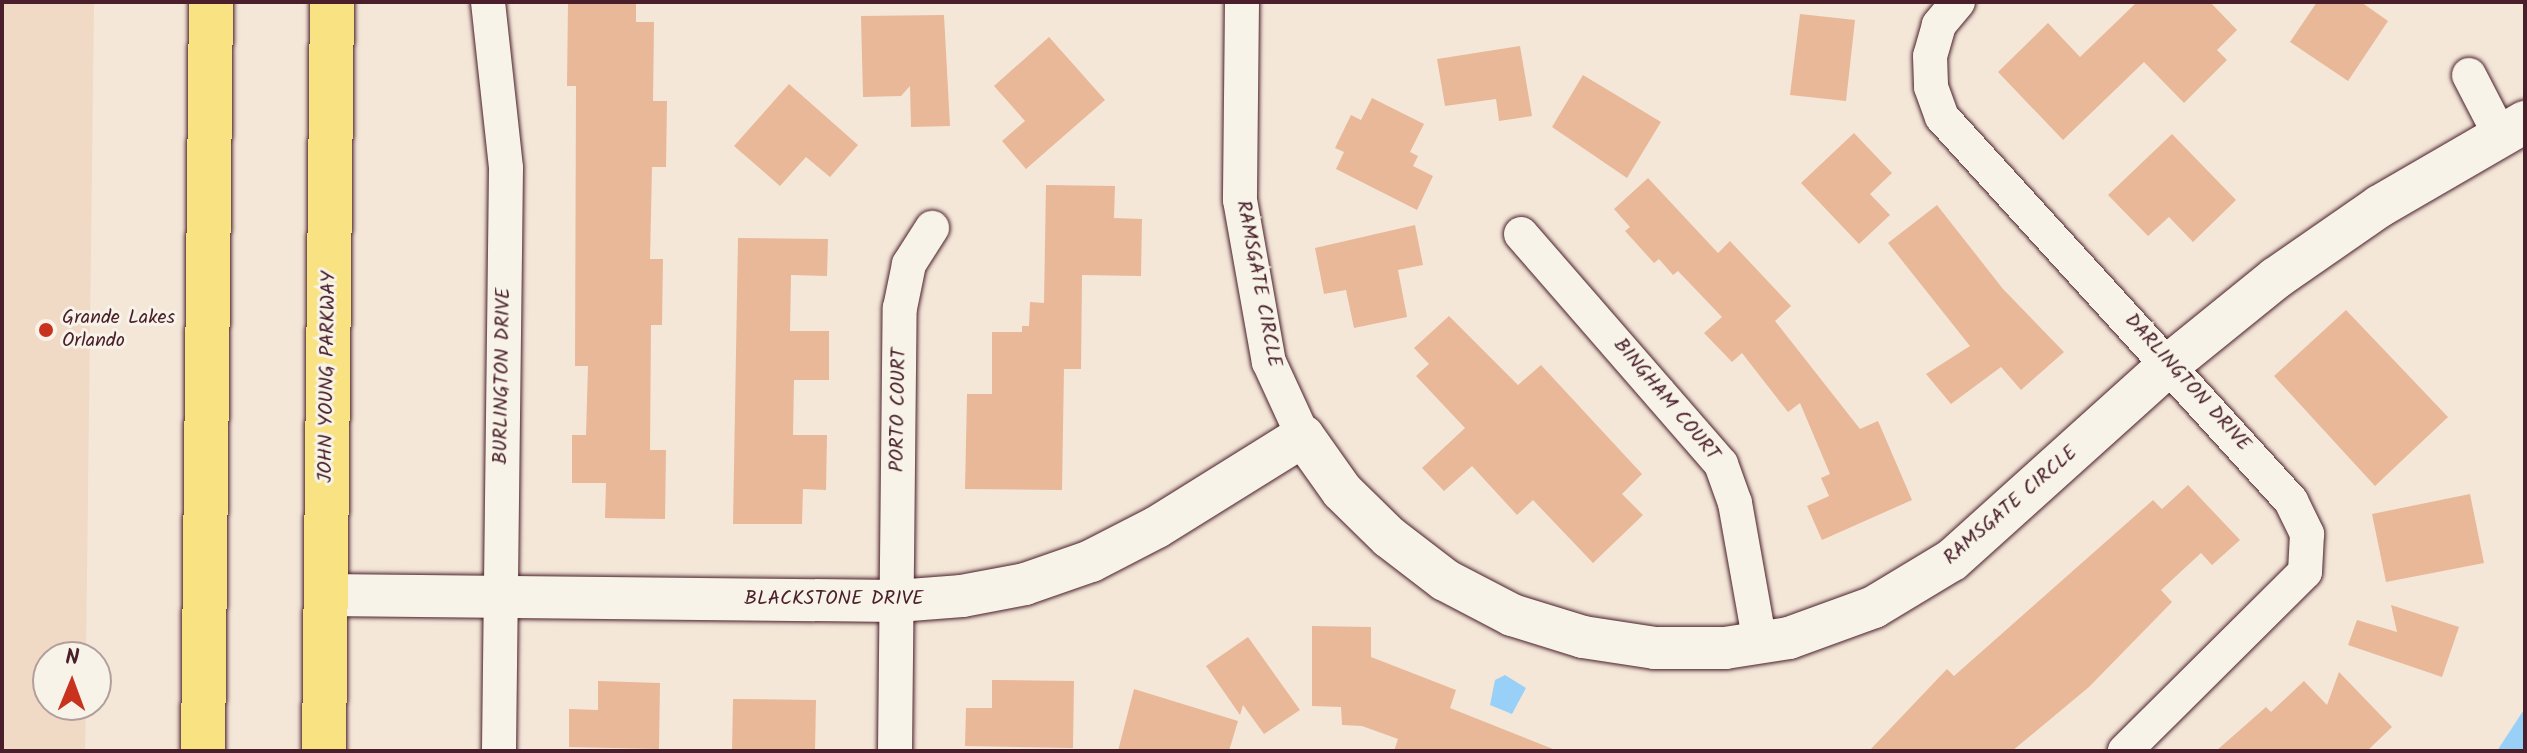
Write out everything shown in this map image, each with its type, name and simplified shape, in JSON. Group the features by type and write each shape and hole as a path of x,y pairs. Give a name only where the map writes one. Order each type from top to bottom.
{"highway":[{"path":"203,751 211,2"},
{"name":"JOHN YOUNG PARKWAY","path":"324,751 332,2"}],"street":[{"name":"BURLINGTON DRIVE","path":"488,2 506,168 499,751"},
{"name":"RAMSGATE CIRCLE","path":"1242,2 1240,200 1269,362 1303,436 1365,515 1417,560 1476,599 1546,627 1620,644 1690,649 1760,644 1861,613 1952,560 2171,363 2329,240 2513,129"},
{"name":"DARLINGTON DRIVE","path":"1958,2 1939,25 1930,56 1931,87 1942,117 2171,363 2291,501 2307,534 2305,572 2125,751"},
{"path":"2469,75 2513,129"},
{"name":"PORTO COURT","path":"895,751 902,287 919,245 932,228"},
{"name":"BINGHAM COURT","path":"1521,234 1721,464 1735,503 1760,644"},
{"name":"BLACKSTONE DRIVE","path":"326,595 897,601 993,591 1091,561 1157,527 1303,436"}],"shaded area":[{"name":"Grande Lakes Orlando","path":"2,2 94,2 86,641 32,641 32,721 86,721 85,751 2,751"}],"water":[{"path":"1505,675 1526,688 1512,714 1490,705 1495,680"},
{"path":"2525,708 2525,751 2497,751"}],"building":[{"path":"568,2 636,2 636,22 654,22 653,101 667,101 666,167 652,167 650,259 663,259 662,325 651,325 650,450 666,450 665,519 605,518 606,483 572,483 572,435 586,435 588,366 575,366 576,86 567,86"},
{"path":"2137,2 2210,2 2237,30 2217,50 2227,60 2184,103 2144,62 2063,140 1998,72 2048,23 2080,57"},
{"path":"2317,2 2361,2 2388,21 2348,81 2290,42"},
{"path":"1800,14 1855,20 1846,101 1790,95"},
{"path":"944,15 950,126 911,127 910,86 901,96 863,97 861,16"},
{"path":"1049,37 1105,100 1026,169 1002,141 1025,121 994,86"},
{"path":"1520,46 1532,116 1499,121 1496,99 1445,106 1437,59"},
{"path":"1583,75 1661,122 1627,178 1552,127"},
{"path":"789,84 858,145 830,177 806,157 780,186 734,146"},
{"path":"1372,98 1424,124 1410,152 1418,156 1413,166 1433,176 1417,210 1336,169 1344,152 1335,148 1351,115 1361,120"},
{"path":"1854,133 1892,173 1870,194 1890,215 1859,244 1801,183"},
{"path":"2172,134 2236,200 2193,242 2169,217 2148,236 2108,195"},
{"path":"1648,178 1718,253 1730,241 1791,306 1775,321 1860,429 1878,421 1912,500 1822,540 1807,506 1829,496 1821,478 1830,474 1800,403 1788,412 1742,353 1732,362 1704,333 1722,317 1678,271 1673,275 1659,259 1654,263 1625,231 1630,227 1614,209"},
{"path":"1046,185 1115,186 1114,218 1142,219 1141,276 1082,275 1081,369 1064,369 1062,490 965,489 967,394 992,394 992,332 1022,332 1022,326 1029,326 1030,302 1044,303"},
{"path":"1937,205 2003,289 2064,352 2021,390 2001,367 1951,404 1926,374 1970,346 1888,243"},
{"path":"1415,225 1423,265 1398,270 1407,317 1354,328 1346,290 1324,294 1315,248"},
{"path":"738,238 828,239 827,276 791,275 790,331 829,331 829,380 794,380 793,435 827,435 826,490 803,489 802,524 733,524"},
{"path":"2346,310 2448,417 2375,486 2274,376"},
{"path":"1449,316 1518,385 1541,365 1642,474 1622,494 1643,515 1593,563 1533,500 1517,515 1472,466 1444,491 1422,468 1465,428 1416,376 1429,364 1414,348"},
{"path":"2188,485 2240,540 2212,565 2201,553 2161,590 2172,602 2089,687 2012,751 1869,751 1947,669 1954,676 2153,500 2162,509"},
{"path":"2470,494 2484,563 2386,582 2372,514"},
{"path":"2391,605 2459,627 2442,677 2348,645 2357,620 2397,632"},
{"path":"1312,626 1371,627 1371,657 1456,690 1450,708 1558,751 1394,751 1398,739 1362,726 1342,725 1341,707 1312,706"},
{"path":"1248,637 1300,710 1264,734 1243,705 1240,715 1206,666"},
{"path":"2339,672 2392,727 2367,751 2216,751 2266,707 2271,712 2304,681 2327,705"},
{"path":"992,680 1074,681 1073,748 965,746 966,708 992,708"},
{"path":"598,681 660,683 659,749 569,747 569,709 598,710"},
{"path":"1134,689 1238,721 1229,751 1118,751"},
{"path":"733,699 816,700 815,751 732,751"}],"place":[{"name":"Grande Lakes Orlando","path":"46,330"}]}
